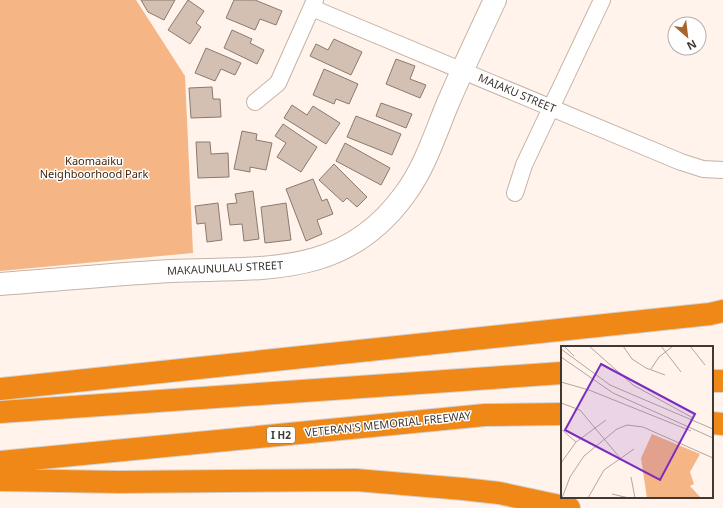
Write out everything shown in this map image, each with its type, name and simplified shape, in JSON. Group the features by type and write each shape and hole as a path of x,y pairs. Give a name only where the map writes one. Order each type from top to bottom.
{"highway":[{"path":"0,389 694,316 723,311"},
{"path":"713,371 723,370"},
{"path":"0,412 560,373"},
{"path":"713,381 723,382"},
{"name":"VETERAN'S MEMORIAL FREEWAY","path":"0,462 485,415 561,414"},
{"path":"713,423 723,424"},
{"path":"0,480 119,482 356,480 499,493 569,508"}],"street":[{"name":"MAKAUNULAU STREET","path":"0,284 170,271 268,268 298,264 321,258 350,245 375,228 391,212 406,193 420,170 462,70 495,0"},
{"path":"515,192 524,165 602,0"},
{"name":"MAIAKU STREET","path":"313,4 462,70 681,162 703,169 723,170"},
{"path":"255,102 278,83 313,4"}],"green space":[{"name":"Kaomaaiku Neighboorhood Park","path":"0,0 136,0 185,76 193,253 0,271"}],"building":[{"path":"141,0 175,0 164,20 148,12"},
{"path":"188,0 204,11 196,23 201,27 190,44 168,30"},
{"path":"234,0 255,0 282,11 276,25 260,19 255,30 226,18"},
{"path":"232,30 252,39 250,43 264,50 257,64 224,48"},
{"path":"334,39 362,52 351,75 310,56 316,44 328,50"},
{"path":"206,48 241,63 235,75 221,69 215,81 195,73"},
{"path":"396,59 415,66 410,79 426,85 420,98 386,84"},
{"path":"324,69 358,84 349,104 336,99 334,104 313,95"},
{"path":"212,87 213,99 220,99 221,117 191,118 189,88"},
{"path":"381,103 412,114 406,128 376,116"},
{"path":"292,105 307,115 313,106 340,123 326,144 284,118"},
{"path":"356,116 401,134 392,155 347,137"},
{"path":"283,124 317,147 301,172 277,157 286,143 275,136"},
{"path":"242,131 257,134 256,140 272,143 266,170 250,167 250,172 234,169"},
{"path":"196,142 210,142 211,154 228,153 229,177 198,178"},
{"path":"345,143 390,168 381,185 336,161"},
{"path":"334,164 367,197 357,207 347,198 343,202 319,180"},
{"path":"313,179 322,201 327,199 333,214 317,220 322,234 306,241 286,189"},
{"path":"253,191 259,239 244,241 242,224 230,225 227,204 237,203 235,194"},
{"path":"218,203 222,240 207,242 205,223 197,224 195,206"},
{"path":"286,203 291,240 265,243 261,207"}]}
